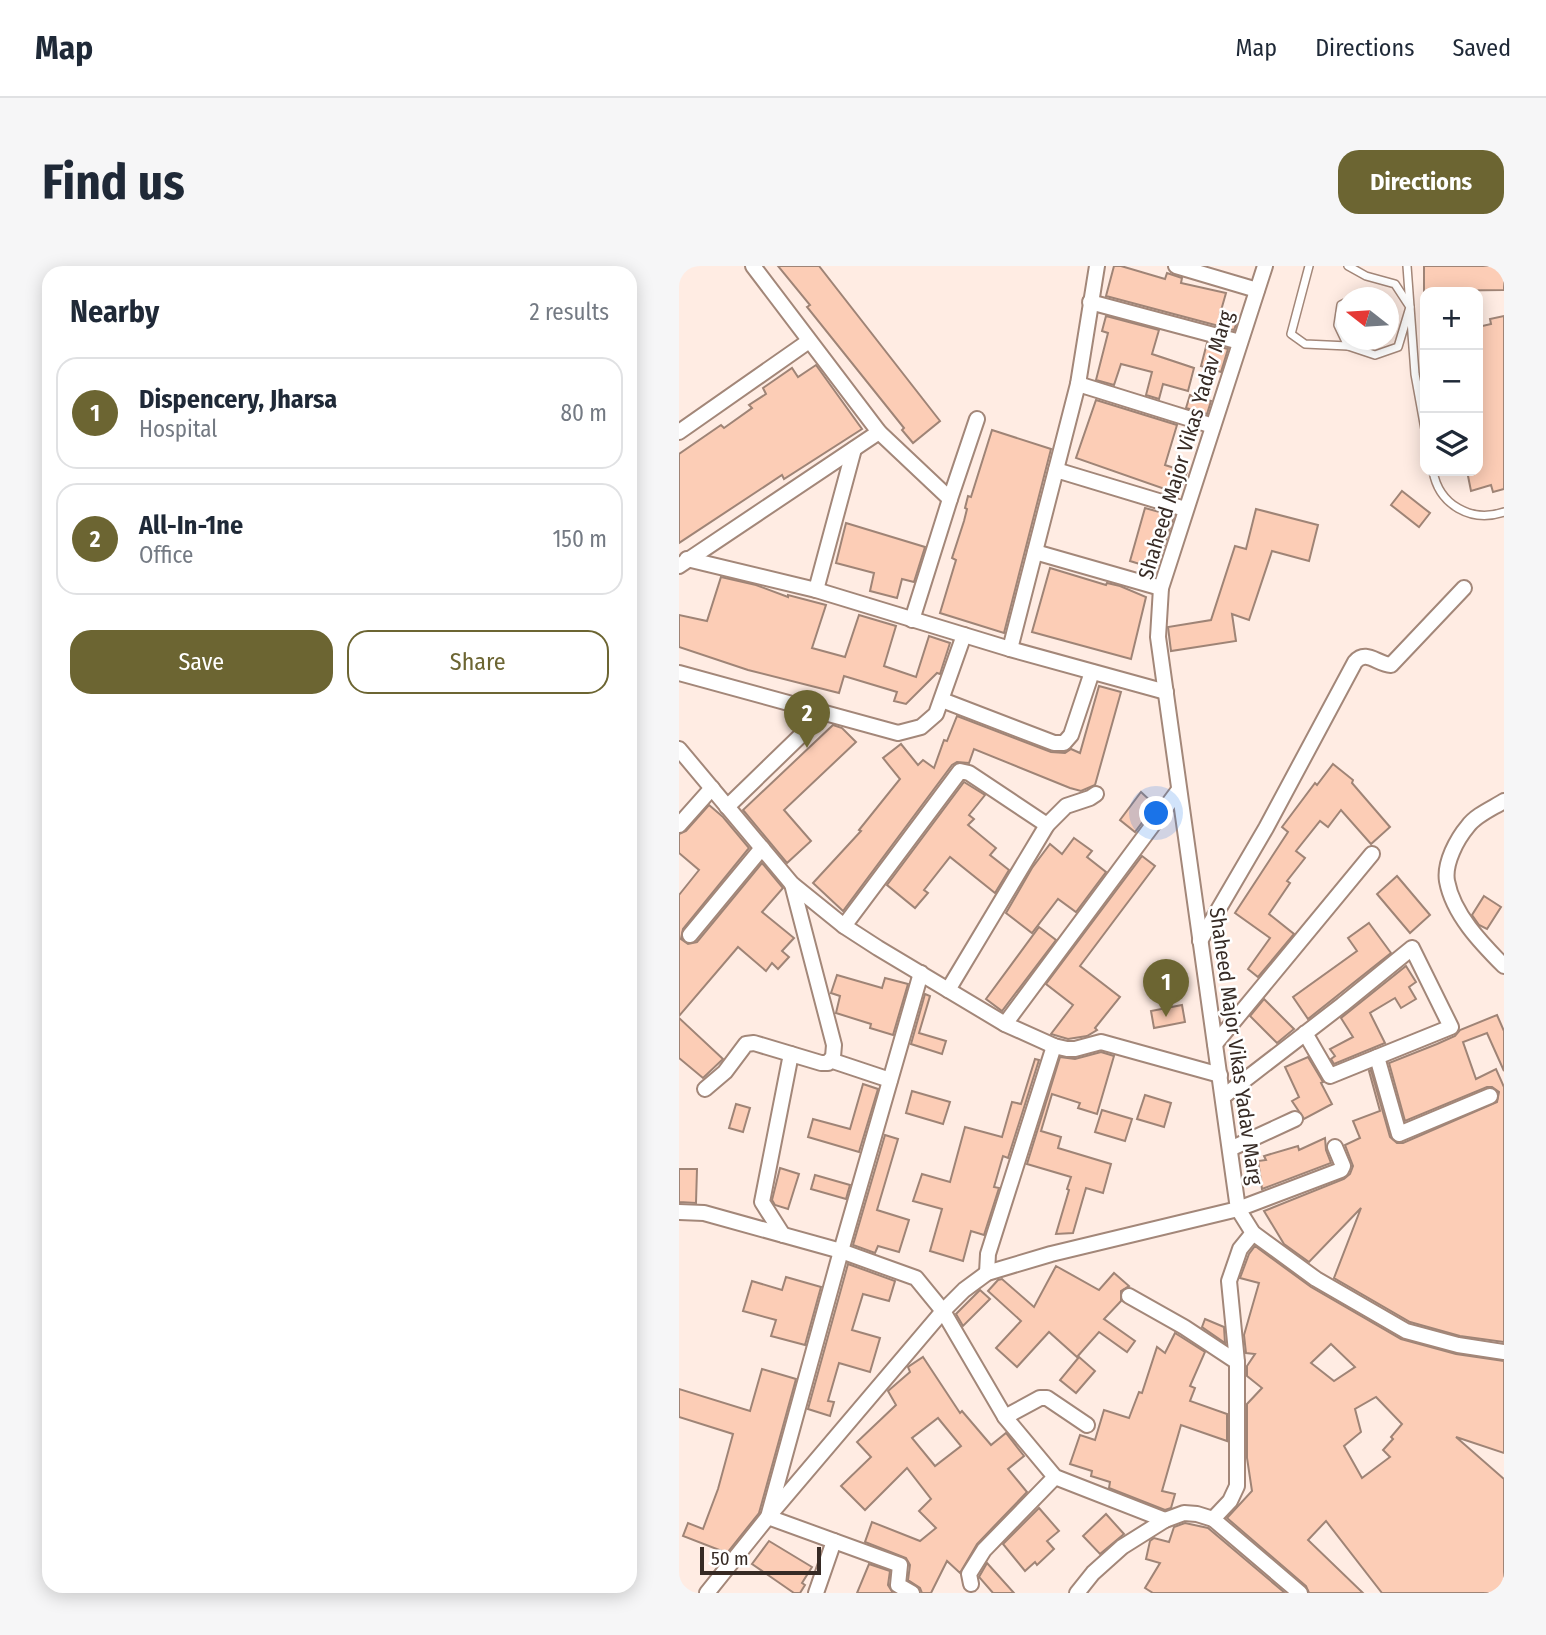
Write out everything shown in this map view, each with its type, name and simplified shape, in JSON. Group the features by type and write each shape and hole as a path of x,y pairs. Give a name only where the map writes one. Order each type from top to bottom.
{"street":[{"path":"753,266 879,432 950,499"},
{"path":"1010,649 1078,384 1097,266"},
{"path":"1176,266 1257,290"},
{"name":"Shaheed Major Vikas Yadav Marg","path":"707,1593 943,1311 964,1290 987,1273 1051,1254 1238,1209 1158,637 1161,588 1265,266"},
{"path":"1090,302 1240,342"},
{"path":"679,432 809,341"},
{"path":"1078,384 1213,426"},
{"path":"912,620 977,419"},
{"path":"683,562 879,432"},
{"path":"816,590 854,449"},
{"path":"1056,470 1185,509"},
{"path":"1035,552 1161,588"},
{"path":"683,562 816,590 1010,649 1166,692"},
{"path":"1200,941 1266,828 1355,662 1366,655 1384,664 1391,665 1397,661 1464,588"},
{"path":"679,673 898,733 921,727 936,714 964,635"},
{"path":"942,700 1054,743 1064,743 1071,735 1092,672"},
{"path":"727,807 824,713"},
{"path":"679,749 792,884 844,926 948,990 1005,1024 1054,1045 1075,1049 1101,1042 1220,1075"},
{"path":"844,926 960,771 969,773 1047,825"},
{"path":"679,825 712,788"},
{"path":"1005,1024 1178,791"},
{"path":"948,990 1047,825 1066,806 1096,794"},
{"path":"1504,801 1469,824 1453,851 1446,879 1457,907 1480,943 1504,966"},
{"path":"690,935 762,848"},
{"path":"1215,1044 1372,854"},
{"path":"705,1089 725,1072 746,1044 754,1043 821,1063 828,1063 833,1056 834,1045 792,884"},
{"path":"1224,1096 1412,948 1451,1027 1330,1076 1305,1033"},
{"path":"912,1593 898,1585 900,1565 768,1517 921,973"},
{"path":"987,1273 988,1254 1054,1045"},
{"path":"783,1235 762,1202 791,1054"},
{"path":"1377,1057 1399,1134 1490,1096"},
{"path":"830,1060 890,1080"},
{"path":"1230,1149 1295,1119"},
{"path":"1335,1147 1343,1166 1341,1170 1238,1209 1253,1233 1316,1279 1406,1331 1458,1345 1504,1352"},
{"path":"679,1212 704,1213 841,1251 916,1278 943,1311 1005,1417 1055,1477 1165,1520"},
{"path":"1213,1519 1230,1501 1237,1486 1237,1362 1229,1281 1240,1250 1253,1233"},
{"path":"1129,1296 1184,1327 1237,1362"},
{"path":"1005,1417 1040,1398 1047,1398 1087,1424"},
{"path":"971,1584 969,1574 984,1550 1055,1477"},
{"path":"1077,1593 1093,1573 1122,1547 1165,1520 1184,1513 1213,1519 1300,1593"},
{"path":"816,1593 834,1541"}],"lane":[{"path":"1309,266 1291,334 1305,344 1336,345"},
{"path":"1348,266 1366,276 1395,284 1410,307 1399,344"},
{"path":"1407,266 1415,374 1422,413"},
{"path":"1360,350 1375,355 1389,350"},
{"path":"1434,476 1435,483 1447,502 1466,512 1494,516 1504,512"}],"building":[{"path":"778,266 819,266 940,421 913,443"},
{"path":"1114,266 1165,279 1167,273 1182,278 1181,283 1226,293 1220,314 1238,319 1234,330 1106,296"},
{"path":"1424,266 1504,266 1504,290 1483,290 1483,287 1424,287"},
{"path":"1106,316 1159,330 1152,354 1194,368 1188,391 1163,384 1159,399 1146,395 1152,372 1121,364 1114,385 1096,380 1108,333 1102,331"},
{"path":"1504,316 1504,489 1493,492 1491,485 1471,491 1468,476 1483,476 1483,326 1491,324 1490,319"},
{"path":"1207,343 1228,349 1221,372 1201,366"},
{"path":"816,365 862,429 784,479 782,475 679,543 679,454 721,425 724,428 752,408 749,405 766,394 763,388 792,368 798,377"},
{"path":"1190,395 1211,401 1207,414 1186,408"},
{"path":"1096,400 1177,425 1165,465 1187,472 1179,494 1076,458"},
{"path":"992,430 1051,449 1004,633 940,613 956,560 952,558 964,521 968,496 971,497"},
{"path":"1402,491 1430,513 1419,527 1391,505"},
{"path":"1145,508 1174,516 1156,569 1130,561"},
{"path":"1256,509 1318,525 1309,561 1272,551 1249,620 1232,614 1236,641 1171,651 1168,627 1211,620 1235,546 1246,549"},
{"path":"846,523 925,547 914,582 902,579 897,598 870,591 874,573 836,563"},
{"path":"1050,568 1106,585 1120,586 1146,597 1131,659 1032,632"},
{"path":"721,577 826,605 812,648 845,657 859,615 896,626 884,666 916,677 929,636 950,643 940,674 937,673 906,704 894,701 897,692 844,676 839,693 748,670 679,647 679,615 707,621"},
{"path":"1099,686 1121,692 1095,785 1081,791 1070,788 974,749 969,763 957,762 952,765 843,911 813,883 861,831 859,830 900,779 883,758 901,744 918,765 923,760 934,768 944,740 947,741 957,716 1051,752 1065,753 1071,749 1080,753"},
{"path":"833,725 842,728 856,742 784,810 811,841 787,863 743,810"},
{"path":"1333,764 1353,780 1352,783 1390,827 1371,844 1341,810 1328,827 1320,821 1296,851 1305,858 1287,881 1290,883 1269,914 1294,934 1258,977 1248,969 1270,938 1235,913 1288,832 1282,827"},
{"path":"964,782 985,795 969,815 974,819 968,825 996,848 990,855 1009,870 995,893 950,857 924,890 928,893 915,908 887,885"},
{"path":"1141,792 1155,805 1135,832 1120,820"},
{"path":"709,805 749,848 683,929 681,939 688,944 697,942 762,863 783,888 762,912 794,938 782,951 789,957 778,969 772,963 766,971 738,947 679,1016 679,895 699,870 679,853 679,834 686,831"},
{"path":"1074,838 1092,851 1087,857 1106,872 1076,912 1058,899 1032,933 1006,913 1032,868 1050,844 1062,854"},
{"path":"1142,856 1155,866 1080,966 1120,997 1095,1028 1097,1030 1087,1036 1068,1039 1051,1034 1073,1005 1046,984"},
{"path":"1397,876 1430,915 1410,933 1377,894"},
{"path":"1484,896 1501,907 1487,929 1479,925 1472,915"},
{"path":"1369,923 1391,953 1308,1019 1293,997 1357,951 1348,938"},
{"path":"1039,927 1056,940 1002,1011 986,999"},
{"path":"1406,966 1416,982 1409,987 1416,999 1401,1008 1395,998 1370,1013 1385,1043 1334,1064 1331,1059 1335,1056 1330,1049 1353,1037 1341,1018"},
{"path":"837,975 882,988 885,978 908,984 893,1035 870,1028 871,1024 836,1013 840,996 831,993"},
{"path":"925,994 930,996 919,1033 946,1041 942,1054 911,1044"},
{"path":"1264,999 1294,1029 1277,1043 1250,1016"},
{"path":"1182,1005 1185,1022 1154,1028 1151,1011"},
{"path":"1497,1015 1504,1031 1504,1071 1487,1033 1463,1042 1476,1079 1496,1069 1504,1087 1504,1342 1460,1336 1410,1322 1334,1278 1361,1208 1309,1262 1284,1244 1264,1211 1344,1179 1350,1174 1353,1166 1345,1145 1360,1138 1353,1121 1380,1111 1369,1071 1371,1070 1390,1137 1397,1143 1403,1143 1497,1102 1499,1092 1487,1087 1405,1121 1389,1063 1455,1036 1460,1030"},
{"path":"679,1018 723,1059 703,1078 679,1058"},
{"path":"1101,1052 1114,1056 1097,1114 1078,1108 1080,1103 1052,1094 1041,1131 1061,1137 1058,1148 1111,1164 1103,1193 1086,1188 1073,1233 1056,1234 1071,1177 1027,1164 1060,1057 1075,1059"},
{"path":"1308,1057 1332,1104 1304,1119 1292,1101 1299,1097 1285,1067"},
{"path":"1035,1059 1039,1060 1008,1158 1003,1156 994,1187 999,1188 984,1235 971,1231 963,1261 930,1251 942,1209 913,1201 922,1174 950,1182 965,1127 1002,1137 1012,1102 1021,1104"},
{"path":"863,1084 878,1089 859,1152 808,1137 813,1119 850,1129"},
{"path":"912,1091 950,1102 943,1124 906,1113"},
{"path":"1145,1095 1171,1103 1164,1127 1137,1119"},
{"path":"736,1104 750,1108 743,1132 729,1128"},
{"path":"1102,1110 1132,1119 1125,1141 1095,1132"},
{"path":"885,1135 898,1139 877,1210 909,1220 899,1252 878,1246 875,1253 853,1245"},
{"path":"1325,1138 1331,1163 1262,1189 1258,1161 1266,1160 1264,1156 1298,1146 1299,1150"},
{"path":"780,1168 799,1174 788,1209 775,1205 772,1200"},
{"path":"679,1169 697,1169 696,1203 679,1202"},
{"path":"815,1175 850,1185 846,1199 811,1189"},
{"path":"1255,1246 1311,1287 1401,1339 1456,1354 1504,1361 1504,1453 1456,1437 1504,1479 1504,1593 1382,1593 1326,1521 1308,1540 1363,1593 1309,1593 1306,1586 1227,1518 1252,1491 1247,1458 1247,1404 1262,1388 1247,1376 1247,1366 1255,1354 1246,1353 1244,1335 1259,1283 1240,1278","holes":["1331,1344 1355,1367 1334,1381 1311,1363","1376,1397 1402,1424 1383,1450 1390,1457 1362,1478 1344,1446 1361,1432 1355,1409"]},
{"path":"848,1264 895,1281 889,1301 863,1294 852,1330 880,1338 870,1372 839,1363 828,1401 834,1402 830,1416 808,1409"},
{"path":"1056,1266 1099,1290 1114,1273 1129,1286 1121,1291 1121,1301 1104,1319 1135,1341 1127,1352 1099,1332 1077,1357 1049,1332 1017,1367 996,1348 1021,1321 988,1291 1002,1279 1034,1307"},
{"path":"786,1277 821,1287 805,1345 771,1336 776,1320 743,1311 752,1281 782,1290"},
{"path":"980,1290 990,1299 963,1326 956,1314"},
{"path":"1205,1319 1224,1327 1225,1343 1202,1327"},
{"path":"1175,1333 1205,1352 1190,1386 1195,1388 1190,1401 1227,1414 1227,1441 1181,1425 1162,1491 1175,1494 1171,1508 1165,1510 1109,1488 1110,1482 1091,1476 1092,1471 1070,1464 1080,1435 1095,1440 1104,1410 1129,1418 1139,1392 1142,1393 1157,1347 1165,1353"},
{"path":"923,1357 960,1413 962,1411 991,1445 1006,1433 1024,1456 1008,1469 1027,1492 977,1544 960,1573 947,1561 931,1593 922,1593 920,1588 908,1580 910,1565 906,1558 865,1542 872,1522 920,1541 936,1528 919,1511 931,1499 907,1468 865,1510 841,1486 871,1457 857,1442 896,1405 888,1391 910,1372 908,1367","holes":["938,1418 961,1446 935,1466 912,1438"]},
{"path":"1079,1357 1095,1371 1076,1393 1060,1380"},
{"path":"762,1369 796,1379 759,1513 727,1553 683,1536 688,1523 703,1529 718,1489 733,1434 679,1417 679,1389 750,1411"},
{"path":"1039,1508 1059,1531 1047,1541 1054,1549 1037,1565 1035,1562 1025,1571 1003,1544"},
{"path":"1106,1514 1124,1534 1100,1554 1083,1536"},
{"path":"1185,1523 1208,1528 1285,1593 1153,1593 1145,1588 1160,1563 1146,1559 1150,1541 1154,1538 1169,1542 1174,1527"},
{"path":"769,1541 812,1567 802,1583 805,1585 800,1593 794,1593 752,1564"},
{"path":"987,1563 1014,1593 993,1593 979,1577"},
{"path":"869,1564 890,1571 888,1585 893,1593 857,1593"}],"place":[{"name":"All-In-1ne","path":"807,748"},
{"name":"Dispencery, Jharsa","path":"1166,1017"}]}
